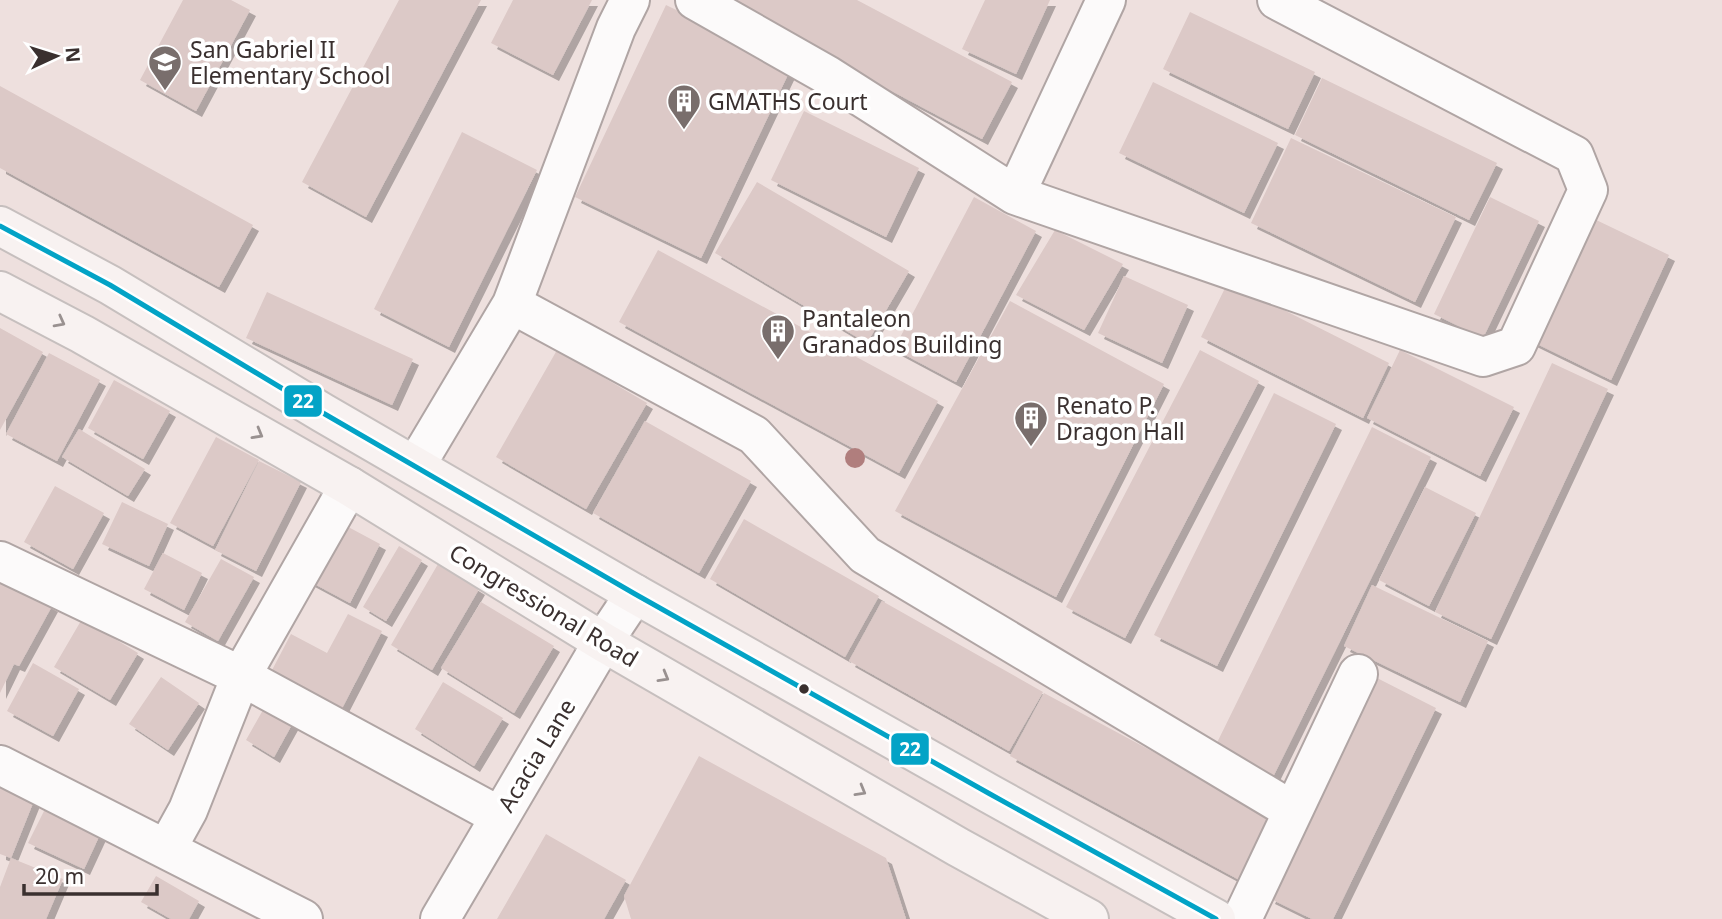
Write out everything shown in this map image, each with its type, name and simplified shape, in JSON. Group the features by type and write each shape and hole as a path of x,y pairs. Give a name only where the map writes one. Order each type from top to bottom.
{"main road":[{"path":"0,226 110,285 323,413 635,594 1216,919"},
{"name":"Congressional Road","path":"0,290 349,486 603,642 958,847 1089,919"}],"street":[{"path":"416,465 512,304 616,28 630,0"},
{"path":"695,0 827,75 1015,195 1483,357 1516,346 1588,190 1574,155 1277,0"},
{"path":"1015,195 1106,0"},
{"path":"512,304 754,435 865,555 1293,811"},
{"path":"167,848 188,810 241,677 349,486"},
{"path":"0,561 241,677 499,816"},
{"name":"Acacia Lane","path":"440,919 603,642 635,594"},
{"path":"1242,919 1358,674"},
{"path":"0,765 303,919"}],"building":[{"path":"183,0 231,0 250,10 196,111 140,80"},
{"path":"399,0 481,0 366,217 302,182"},
{"path":"513,0 592,0 553,75 491,43"},
{"path":"720,0 857,0 1012,82 982,139"},
{"path":"985,0 1050,0 1016,74 962,49"},
{"name":"GMATHS Court","path":"666,5 792,66 701,258 575,197"},
{"path":"1190,12 1315,72 1288,129 1163,69"},
{"path":"1322,78 1497,163 1469,220 1295,135"},
{"path":"1153,82 1278,143 1244,213 1119,153"},
{"path":"0,86 253,225 219,287 0,168"},
{"path":"804,111 919,168 886,237 771,180"},
{"path":"462,132 537,170 449,347 374,309"},
{"path":"1291,138 1456,217 1415,302 1251,223"},
{"path":"757,182 909,271 867,343 715,253"},
{"path":"974,197 1036,231 956,382 894,349"},
{"path":"1490,197 1539,221 1483,338 1434,314"},
{"path":"1590,217 1669,255 1611,380 1531,341"},
{"path":"1055,230 1123,264 1084,330 1016,295"},
{"name":"Pantaleon Granados Building","path":"658,250 938,401 899,473 619,322"},
{"path":"1124,276 1188,305 1162,363 1098,333"},
{"path":"1228,282 1389,363 1363,418 1201,337"},
{"path":"267,292 413,359 392,405 246,338"},
{"name":"Renato P. Dragon Hall","path":"1010,301 1164,384 1056,597 895,511"},
{"path":"0,328 43,352 0,430"},
{"path":"557,350 647,403 586,509 496,457"},
{"path":"1200,350 1259,381 1125,638 1066,607"},
{"path":"1400,350 1514,407 1480,476 1367,418"},
{"path":"49,353 100,380 57,461 6,434"},
{"path":"1552,363 1608,389 1491,639 1435,612"},
{"path":"114,380 170,411 143,459 88,428"},
{"path":"1274,393 1336,424 1217,666 1154,635"},
{"path":"645,421 751,481 699,573 593,513"},
{"path":"1372,427 1431,457 1267,789 1209,759"},
{"path":"79,429 145,469 128,496 62,457"},
{"path":"216,437 259,460 213,546 170,523"},
{"path":"259,461 301,482 256,571 215,550"},
{"path":"55,486 104,513 73,569 24,542"},
{"path":"1425,487 1476,513 1429,606 1379,580"},
{"path":"122,502 168,524 149,566 102,544"},
{"path":"744,519 879,596 845,657 710,579"},
{"path":"339,522 380,544 350,603 309,581"},
{"path":"399,546 422,560 386,621 363,607"},
{"path":"163,553 202,573 184,610 144,589"},
{"path":"221,559 254,577 218,641 185,622"},
{"path":"438,564 479,589 432,670 391,645"},
{"path":"0,578 52,606 19,666 14,664 0,693"},
{"path":"1372,585 1488,641 1460,702 1344,646"},
{"path":"882,601 1043,692 1009,751 849,661"},
{"path":"481,602 554,646 514,713 441,668"},
{"path":"348,614 382,631 338,716 271,672 291,634 327,653"},
{"path":"82,619 138,653 110,700 54,667"},
{"path":"33,663 79,689 53,736 7,711"},
{"path":"161,677 199,703 168,750 129,724"},
{"path":"1377,678 1436,708 1333,919 1312,919 1269,898"},
{"path":"443,682 503,718 474,766 415,729"},
{"path":"1044,693 1278,819 1245,883 1010,756"},
{"path":"272,694 300,710 274,757 246,740"},
{"path":"699,756 886,858 906,919 631,919 624,896"},
{"path":"0,772 39,788 11,858 0,854"},
{"path":"48,803 103,828 84,869 28,843"},
{"path":"546,834 626,880 604,919 497,919"},
{"path":"11,858 63,879 46,919 0,919 0,887"},
{"path":"156,876 199,901 189,919 171,919 141,902"}],"transit line":[{"name":"22","path":"0,226 110,285 323,413 635,594 1216,919"}],"place":[{"name":"San Gabriel II Elementary School","path":"165,92"},
{"name":"GMATHS Court","path":"684,131"},
{"name":"Pantaleon Granados Building","path":"778,361"},
{"name":"Renato P. Dragon Hall","path":"1031,448"}]}
